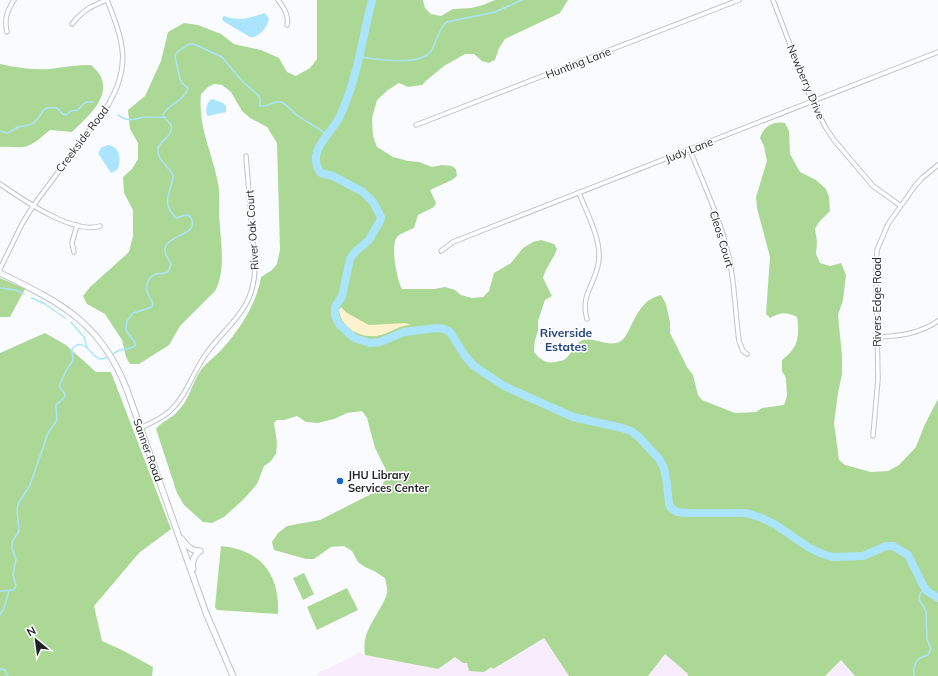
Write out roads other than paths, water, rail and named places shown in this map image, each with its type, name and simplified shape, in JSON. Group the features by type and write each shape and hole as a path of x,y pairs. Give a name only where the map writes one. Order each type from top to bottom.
{"main road":[{"name":"Sanner Road","path":"0,273 45,295 66,308 83,322 107,350 113,360 123,381 211,627 233,676"},
{"path":"178,532 189,548 195,551 200,551 194,556 193,576"}],"street":[{"path":"7,32 6,20 14,0"},
{"path":"72,24 84,10 106,0"},
{"name":"Creekside Road","path":"0,269 22,224 33,206 108,105 117,87 122,68 122,44 117,26 106,0"},
{"path":"278,0 285,10 288,20 287,25"},
{"name":"Hunting Lane","path":"416,125 739,0"},
{"name":"Newberry Drive","path":"773,0 812,102 830,134 868,180 901,206"},
{"name":"Judy Lane","path":"441,251 453,242 938,52"},
{"name":"Cleos Court","path":"690,150 720,226 728,251 733,281 739,341 743,351 746,354"},
{"name":"River Oak Court","path":"140,428 163,417 175,406 184,394 205,356 240,314 251,294 255,278 255,267 246,156"},
{"name":"Rivers Edge Road","path":"873,436 878,379 876,269 878,250 888,224 922,178 938,165"},
{"path":"0,184 51,216 91,228 100,226"},
{"path":"579,193 596,238 600,257 597,270 585,302 588,319"},
{"path":"74,252 72,244 77,225"},
{"path":"877,336 894,336 915,332 938,321"}],"water":[{"path":"265,13 269,19 267,25 262,32 254,37 250,37 223,21 222,18 224,16 236,19 245,19"},
{"path":"212,99 223,103 226,106 226,112 208,116 206,113 207,107"},
{"path":"108,145 115,148 120,158 117,170 111,173 98,153 102,147"}],"waterway":[{"path":"372,0 355,75 350,90 339,118 321,144 317,151 316,158 317,166 321,173 333,176 363,192 373,202 381,217 369,240 355,252 350,259 342,296 335,307 335,316 339,324 354,338 370,343 380,342 404,332 437,328 444,329 450,332 465,356 474,366 504,386 573,417 622,428 631,431 639,437 659,459 664,468 669,504 671,508 677,512 746,513 762,518 776,525 808,547 832,557 863,556 886,546 893,546 908,555 927,591 938,598"},
{"path":"359,57 397,61 417,59 425,56 431,51 442,28 447,22 495,12 522,0"},
{"path":"0,591 14,590 16,585 13,575 16,559 12,549 12,542 19,531 17,509 19,502 30,485 48,433 57,420 56,405 65,397 65,394 59,386 73,360 72,349 76,345 84,345 97,357 103,359 120,350 135,346 135,342 127,332 127,321 133,313 152,307 153,303 148,295 147,283 154,275 168,272 171,264 165,254 166,246 170,241 187,232 193,223 190,216 186,215 176,218 168,207 167,202 173,176 158,153 159,146 170,133 171,129 171,125 163,115 165,111 184,96 188,88 180,79 175,56 177,52 190,44 194,44 222,57 241,80 259,96 260,106 281,102 298,116 327,135"},
{"path":"0,131 7,133 18,127 31,124 36,121 42,112 47,108 57,108 66,115 71,111 78,110 86,103 93,102"},
{"path":"118,115 130,120 147,117 164,117"},
{"path":"0,288 16,290 24,294"},
{"path":"32,298 45,304 65,318"},
{"path":"71,322 84,337 87,347"},
{"path":"914,676 916,662 928,655 931,649 927,639 926,611 919,599 920,594 925,588"},
{"path":"0,615 4,608 9,591"},
{"path":"0,669 5,670 8,676"}],"place":[{"name":"JHU Library Services Center","path":"340,481"}],"district":[{"name":"Riverside Estates","path":"566,340"}]}
